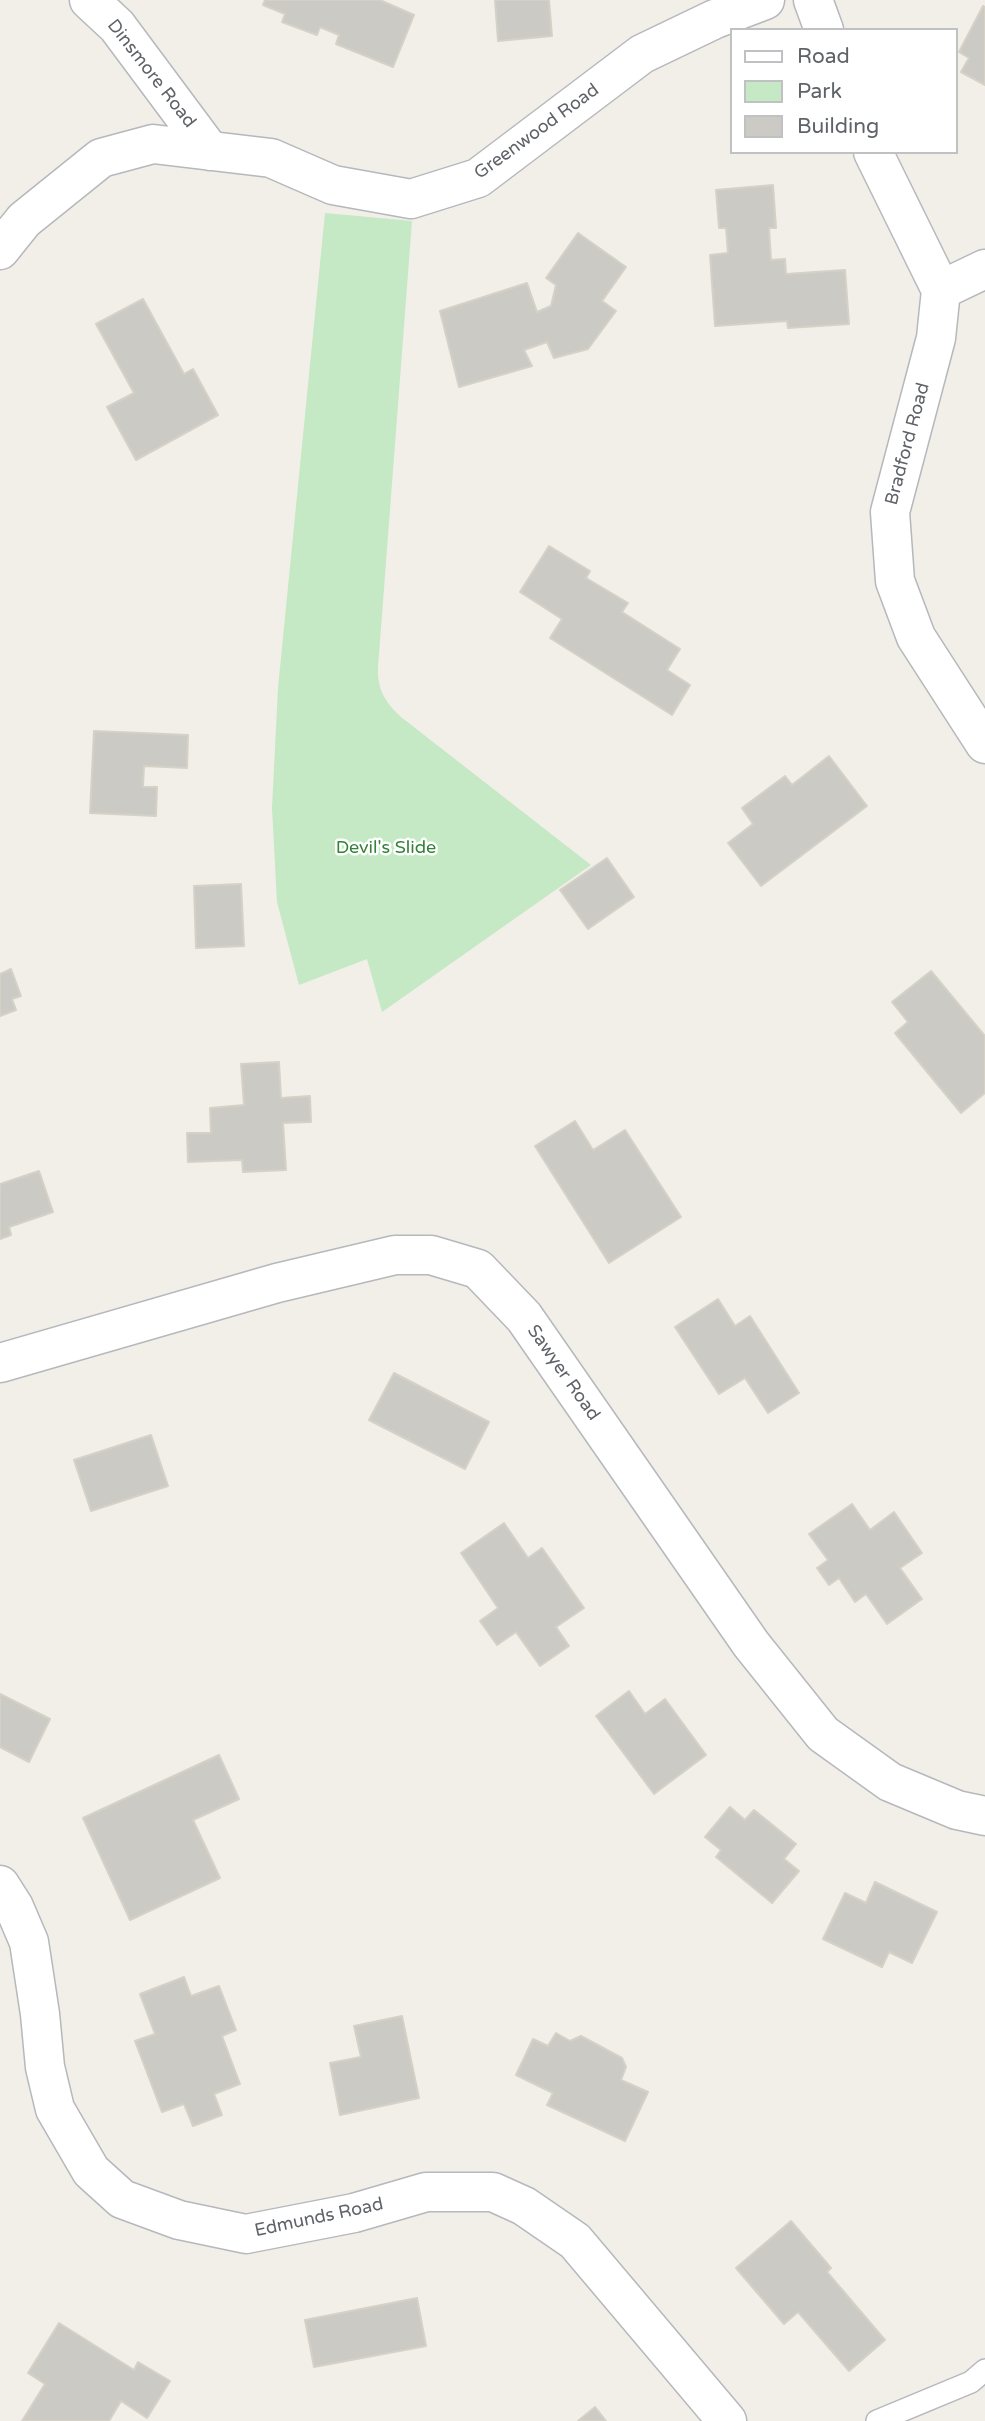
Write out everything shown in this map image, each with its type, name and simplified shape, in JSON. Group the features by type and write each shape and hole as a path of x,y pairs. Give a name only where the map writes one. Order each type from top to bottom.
{"street":[{"name":"Dinsmore Road","path":"89,0 117,26 209,151"},
{"name":"Greenwood Road","path":"0,250 24,220 101,158 153,144 271,158 333,186 411,199 478,178 642,54 715,19 765,0"},
{"path":"813,0 823,28"},
{"path":"874,154 941,290 985,269"},
{"name":"Bradford Road","path":"941,290 936,338 890,512 895,581 916,637 985,744"},
{"name":"Sawyer Road","path":"0,1363 276,1283 395,1255 431,1255 478,1269 524,1317 751,1644 823,1734 890,1782 957,1810 985,1816"},
{"name":"Edmunds Road","path":"0,1885 29,1942 45,2067 55,2109 91,2171 122,2199 179,2220 246,2234 354,2213 426,2192 493,2192 524,2206 575,2241 727,2421"}],"lane":[{"path":"877,2421 971,2382 985,2370"}],"green space":[{"name":"Devil's Slide","path":"325,213 412,221 378,667 381,689 386,700 401,717 591,865 382,1012 367,959 299,985 277,902 272,808 278,688"}],"building":[{"path":"265,0 380,0 414,15 393,67 336,44 339,35 320,27 317,35 282,22 285,14 263,5"},
{"path":"495,0 549,0 552,36 498,41"},
{"path":"983,6 985,85 961,72 969,58 959,52"},
{"path":"773,185 776,228 769,228 771,260 785,259 786,274 845,270 849,324 788,328 787,321 715,326 710,255 728,253 726,228 719,228 716,190"},
{"path":"578,233 626,267 602,301 616,311 588,349 554,358 547,342 524,350 532,366 459,387 440,311 527,283 537,312 551,306 556,285 546,278"},
{"path":"143,299 184,374 193,369 218,415 136,460 107,407 134,393 96,324"},
{"path":"549,546 590,571 586,578 628,603 622,612 680,649 667,670 690,685 672,715 550,638 562,619 520,592"},
{"path":"94,731 188,735 187,768 144,766 143,787 157,787 156,816 90,813"},
{"path":"829,756 867,806 761,886 728,843 753,824 742,808 785,776 792,785"},
{"path":"607,858 634,897 588,929 560,890"},
{"path":"241,884 244,946 196,948 194,886"},
{"path":"11,969 21,996 12,999 16,1010 0,1016 0,974"},
{"path":"931,971 985,1036 985,1093 961,1113 895,1033 908,1022 892,1002"},
{"path":"279,1062 281,1098 310,1096 311,1122 283,1123 286,1170 243,1172 242,1160 188,1162 187,1133 211,1133 210,1108 244,1105 241,1064"},
{"path":"575,1121 593,1150 625,1130 681,1217 609,1263 535,1146"},
{"path":"39,1171 53,1212 9,1227 11,1235 0,1239 0,1184"},
{"path":"718,1299 735,1326 750,1316 799,1393 768,1413 745,1378 719,1394 675,1327"},
{"path":"394,1373 489,1422 465,1469 369,1420"},
{"path":"151,1435 168,1486 91,1511 74,1460"},
{"path":"852,1504 870,1530 894,1512 922,1553 900,1568 922,1599 887,1624 866,1594 855,1602 839,1578 829,1585 817,1568 828,1560 809,1534"},
{"path":"504,1523 528,1558 542,1548 584,1608 556,1627 569,1646 540,1666 516,1632 497,1645 480,1621 498,1608 461,1553"},
{"path":"629,1691 645,1714 665,1699 706,1755 654,1794 596,1716"},
{"path":"0,1694 50,1719 29,1762 0,1747"},
{"path":"219,1755 239,1799 193,1820 220,1878 130,1920 83,1818"},
{"path":"730,1807 745,1820 754,1810 796,1844 784,1859 799,1871 772,1903 716,1857 721,1850 705,1837"},
{"path":"875,1882 937,1912 912,1963 889,1952 882,1967 823,1939 845,1893 866,1903"},
{"path":"184,1977 191,1996 219,1986 236,2030 222,2036 240,2084 214,2094 222,2115 193,2126 184,2104 162,2112 135,2041 155,2034 140,1994"},
{"path":"402,2016 419,2098 340,2115 330,2063 361,2057 354,2026"},
{"path":"556,2033 570,2041 581,2036 622,2058 626,2067 621,2080 648,2092 625,2141 547,2105 553,2093 516,2075 533,2039 548,2046"},
{"path":"791,2221 831,2268 827,2272 885,2340 849,2371 798,2312 784,2324 736,2268"},
{"path":"417,2298 426,2346 314,2367 305,2320"},
{"path":"59,2323 134,2370 138,2362 170,2381 147,2418 121,2401 109,2421 22,2421 45,2384 28,2373"},
{"path":"595,2407 606,2421 578,2421"}]}
